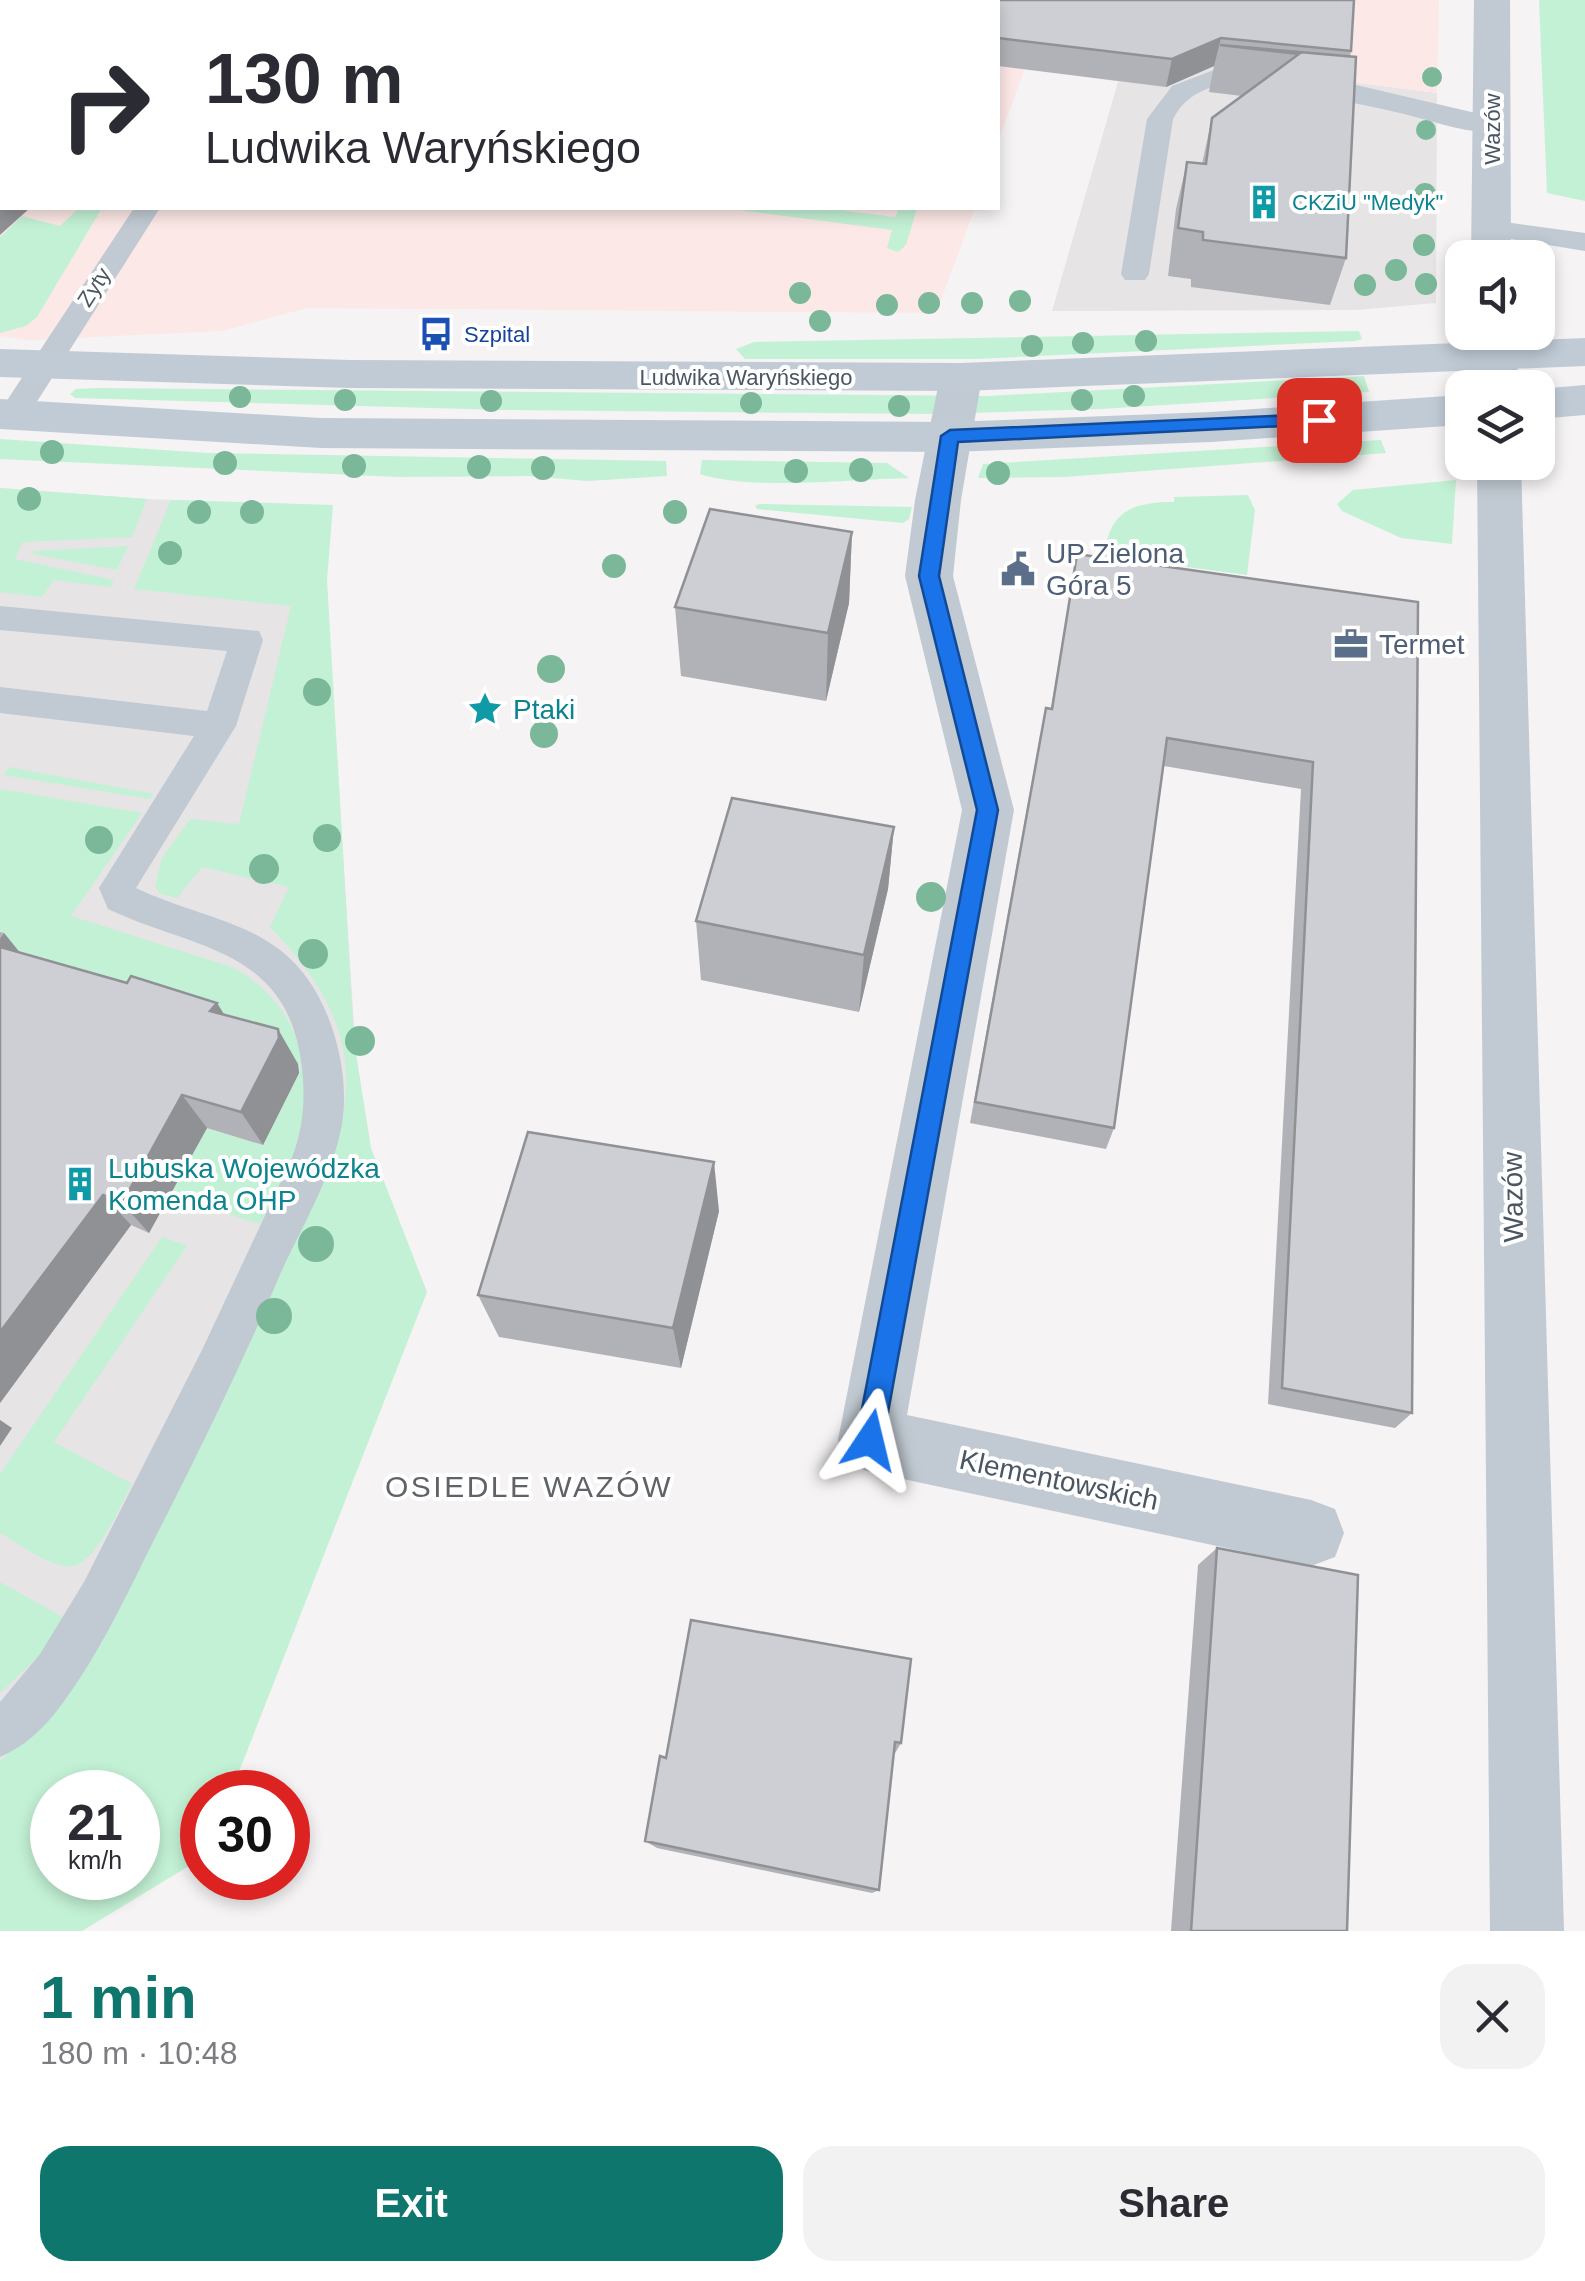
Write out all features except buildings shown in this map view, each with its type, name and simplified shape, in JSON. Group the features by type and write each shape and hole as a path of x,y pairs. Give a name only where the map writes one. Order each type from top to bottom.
{"street":[{"name":"Wazów","path":"1490,240 1492,0"},
{"name":"Ludwika Waryńskiego","path":"20,365 587,377 961,378 1494,359 1585,352"},
{"path":"950,436 961,378"},
{"path":"1555,403 1585,400"},
{"path":"6,415 321,434 950,436 1212,427 1445,411"},
{"name":"Klementowskich","path":"950,436 929,576 988,810 870,1440 1311,1534"},
{"name":"Wazów","path":"1499,480 1527,1931"}],"lane":[{"path":"1135,274 1160,119 1168,103 1194,83 1214,78 1352,92 1447,117 1492,124"},
{"name":"Zyty","path":"6,415 20,365 145,210"},
{"path":"1555,242 1585,242"},
{"path":"0,618 247,640 220,726 117,888 121,898 137,907 228,938 268,960 294,991 310,1019 324,1070 322,1129 268,1257 70,1652 36,1698 0,1733"},
{"path":"0,700 220,726"}],"shaded area":[{"path":"1000,0 1439,0 1437,93 1126,54 1120,82 1025,68 1000,137"},
{"path":"1126,54 1437,93 1436,303 1356,310 1052,311"},
{"path":"0,210 974,210 936,313 307,308 221,331 30,340 0,336"},
{"path":"0,488 147,499 321,505 362,1152 63,1770 30,1770 30,1862 8,1931 0,1931"}],"green space":[{"path":"1539,0 1585,0 1585,201 1547,193"},
{"path":"77,210 101,210 37,317 26,326 0,333 0,237 22,216 60,226"},
{"path":"739,210 839,210 895,217 898,210 916,210 906,245 898,252 887,248 892,230"},
{"path":"1359,331 1362,339 1355,341 975,359 745,359 736,349 754,342"},
{"path":"1364,376 1369,392 1101,409 935,414 503,410 75,398 70,394 76,389 97,388 987,396"},
{"path":"0,439 208,453 666,461 667,476 588,481 528,476 399,477 0,459"},
{"path":"1381,440 1386,453 1064,477 978,478 983,464"},
{"path":"702,460 887,463 909,478 747,482 700,474"},
{"path":"1456,480 1452,544 1401,538 1342,511 1337,504 1353,490"},
{"path":"0,488 147,499 132,537 23,542 15,559 114,580 111,587 54,580 42,597 0,592"},
{"path":"1248,495 1255,510 1247,575 1105,556 1112,528 1136,507 1174,502 1174,497"},
{"path":"171,500 333,505 327,580 354,1041 371,1148 427,1292 240,1770 180,1770 180,1871 160,1884 160,1770 30,1770 30,1900 133,1900 82,1931 0,1931 0,1761 48,1716 100,1646 325,1176 338,1139 345,1105 342,1043 317,984 270,927 289,887 202,867 177,898 161,894 155,887 162,858 190,819 239,824 291,606 134,589"},
{"path":"759,504 912,507 909,519 903,523 757,509"},
{"path":"128,546 117,570 32,554 34,551"},
{"path":"9,767 154,794 150,799 4,775"},
{"path":"0,789 142,813 71,916 232,967 253,980 284,1014 294,1033 305,1076 304,1125 292,1163 260,1224 172,1196 175,1189 145,1180 179,1120 263,1145 302,1065 233,1046 0,961"},
{"path":"162,1237 187,1246 54,1442 132,1484 90,1555 73,1566 55,1564 0,1533 0,1474"},
{"path":"0,1582 63,1617 44,1651 0,1693"}],"place":[{"name":"CKZiU \"Medyk\"","path":"1264,202"},
{"name":"Szpital","path":"436,334"},
{"name":"UP Zielona Góra 5","path":"1018,569"},
{"name":"Termet","path":"1351,644"},
{"name":"Ptaki","path":"485,709"},
{"name":"Lubuska Wojewódzka Komenda OHP","path":"80,1184"}],"district":[{"name":"OSIEDLE WAZÓW","path":"529,1486"}],"route":[{"path":"870,1440 988,810 929,576 950,436 1319,420"}]}
